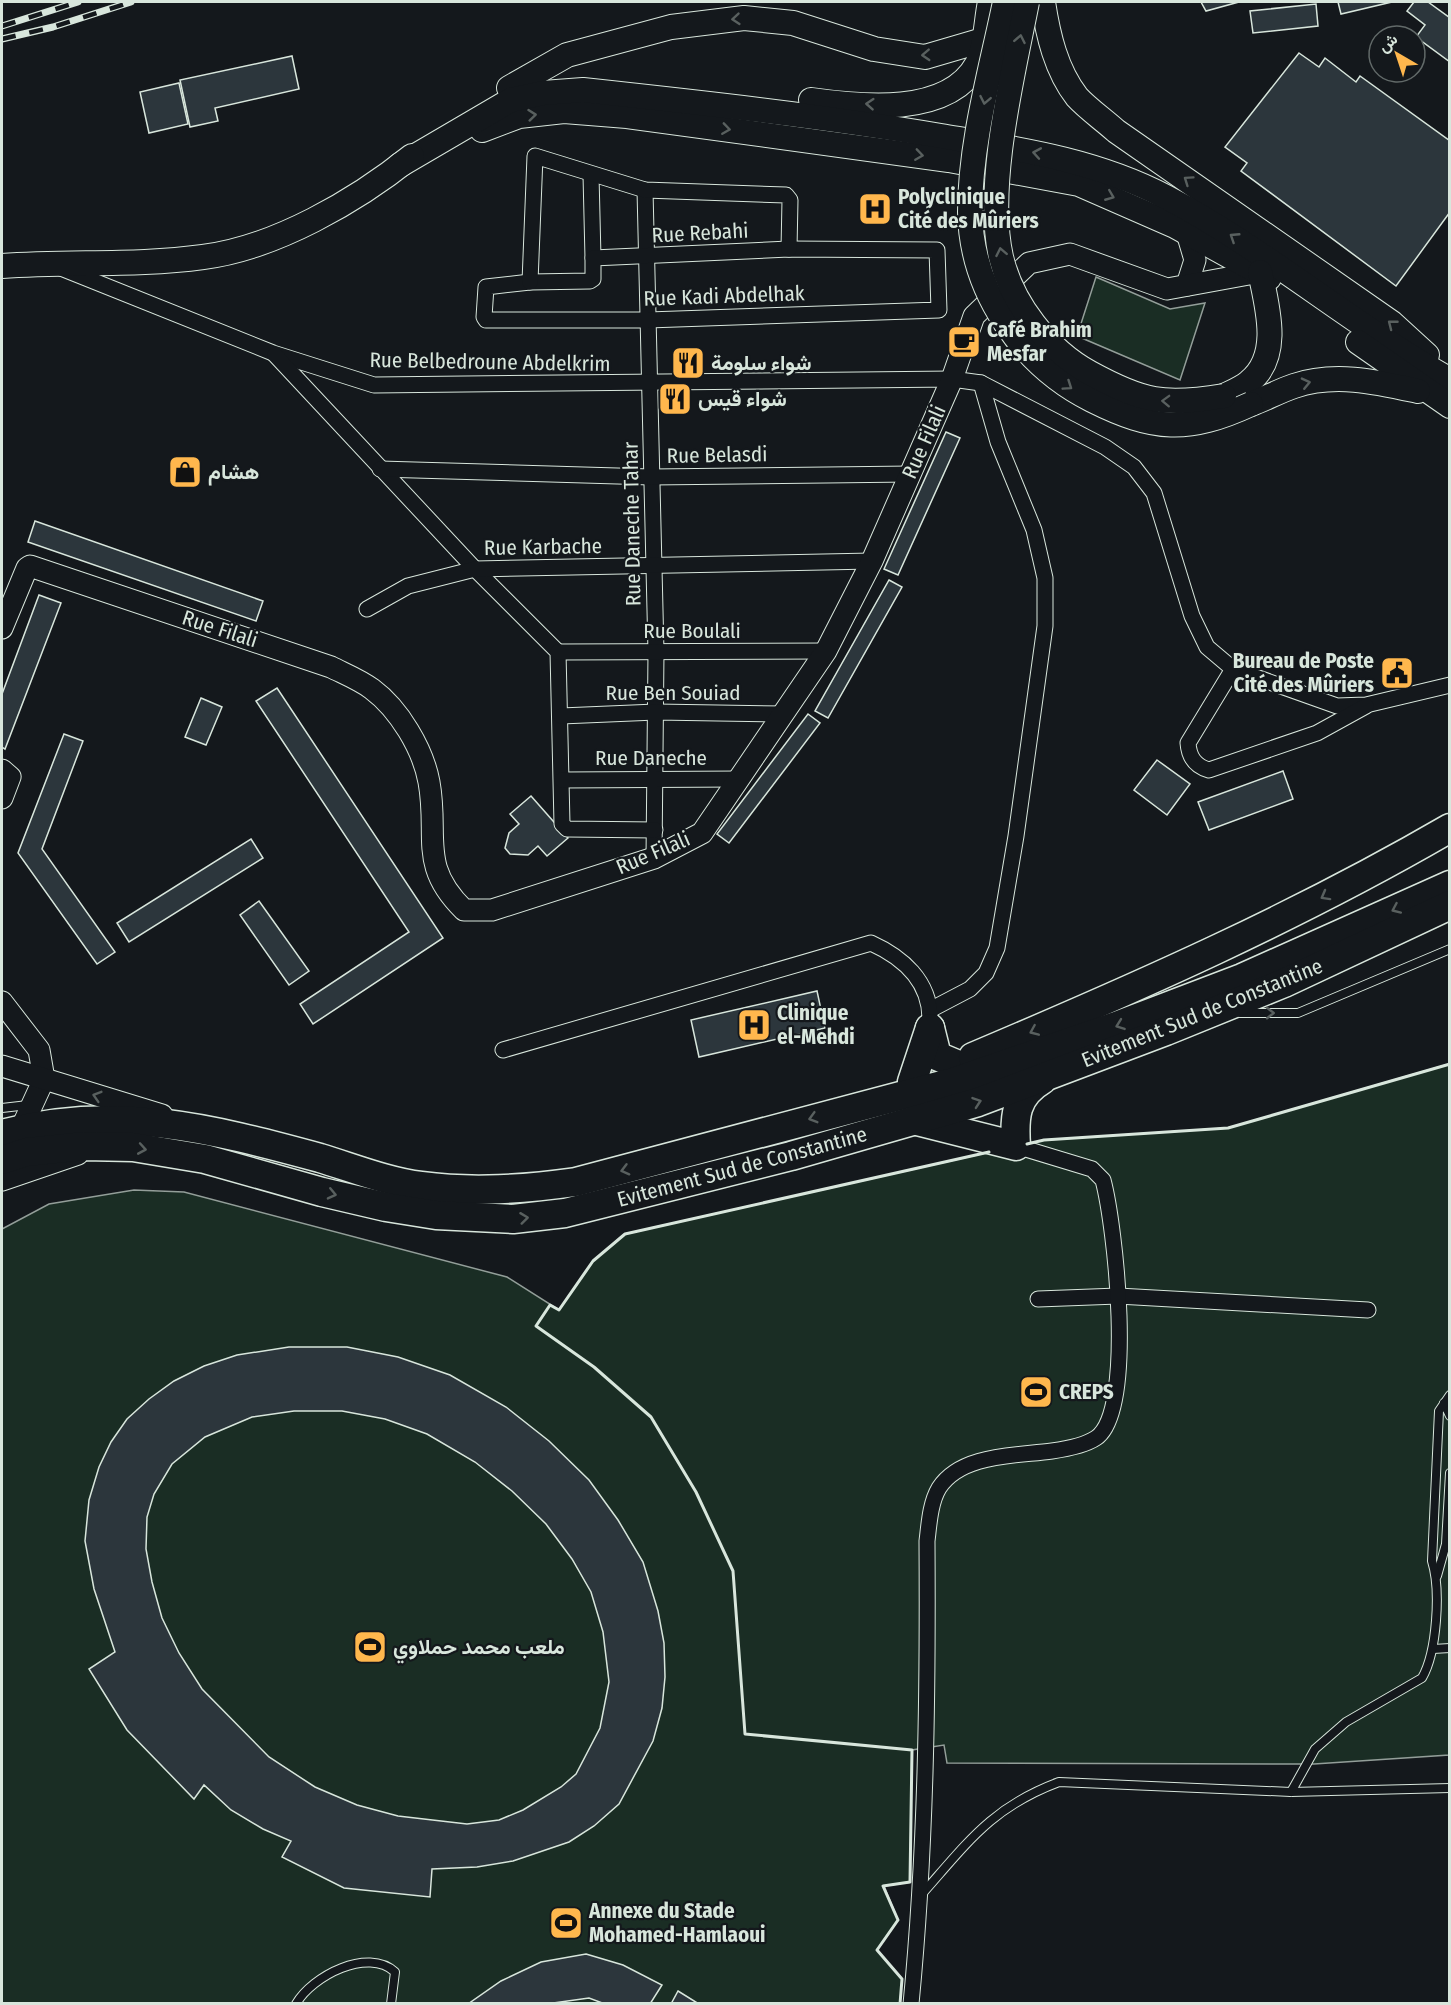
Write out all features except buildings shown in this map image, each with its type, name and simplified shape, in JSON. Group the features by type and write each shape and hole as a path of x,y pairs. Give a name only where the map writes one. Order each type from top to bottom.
{"highway":[{"path":"852,1107 1182,967 1305,907 1449,828"},
{"name":"Evitement Sud de Constantine","path":"18,1122 92,1118 137,1120 234,1136 419,1186 477,1191 535,1188 576,1182 953,1082 1116,1026 1242,978 1449,885"},
{"name":"Evitement Sud de Constantine","path":"2,1160 27,1152 97,1146 133,1147 205,1159 386,1207 436,1215 513,1220 565,1213 650,1194 978,1102 1212,1013 1284,983 1449,904"},
{"path":"930,1019 938,1056 956,1064"},
{"path":"912,1082 930,1019"},
{"path":"915,1120 1016,1146 1016,1118 1021,1098 1034,1085 1066,1067"}],"main road":[{"path":"509,88 556,76 582,75 734,90 816,101 888,106 918,103 946,92 966,79 978,63 990,2"},
{"path":"1005,2 975,158 970,213 978,264 993,305 1019,341 1042,366 1070,389 1118,413 1145,422 1179,427 1218,420 1294,386 1324,379 1359,379 1429,393"},
{"path":"1027,2 1009,94 996,219 1001,259 1020,304 1048,341 1078,366 1114,386 1150,400 1191,402 1224,396 1250,381 1263,362 1271,333 1260,272"},
{"path":"1043,2 1047,29 1058,64 1078,97 1116,131 1392,323 1449,379"},
{"path":"2,266 206,257 259,243 361,194 480,100 509,88 567,55 671,27 744,18 793,23 874,48 925,57 982,40"},
{"path":"400,165 511,100 543,93 583,90 838,119 1046,154 1110,172 1165,196 1233,236 1368,331 1449,379"},
{"path":"400,165 519,116 564,111 627,116 950,160 1079,184 1128,204 1260,272 1449,406"}],"street":[{"path":"591,175 592,279 590,281 530,282 534,156 645,190 786,195 790,200 789,249"},
{"name":"Rue Daneche Tahar","path":"645,190 656,652 654,858"},
{"path":"1187,233 1195,260 1187,285"},
{"name":"Rue Rebahi","path":"593,258 789,249 937,250"},
{"name":"Rue Kadi Abdelhak","path":"530,282 486,287 486,320 648,320 939,310 937,250"},
{"name":"Rue Filali","path":"2,628 13,591 30,566 332,667 372,690 394,713 419,751 429,782 434,867 448,894 464,910 492,910 654,858 702,832 826,651 872,561 952,379 974,316 1029,263 1070,254 1167,289 1260,272"},
{"name":"Rue Belbedroune Abdelkrim","path":"50,263 273,353 374,385 651,384 952,379 981,383 1105,447 1134,467 1154,493 1192,616 1207,647 1233,669"},
{"path":"273,353 475,569 558,652 561,716 561,824 567,829 655,830"},
{"path":"503,1050 871,943 896,955 916,976 930,1019 970,989 986,973 997,948 1016,836 1045,626 1045,578 1034,530 998,442 981,383"},
{"name":"Rue Belasdi","path":"380,469 651,477 910,474"},
{"name":"Rue Karbache","path":"367,609 408,586 475,569 872,561"},
{"name":"Rue Boulali","path":"558,652 826,651"},
{"path":"1366,705 1317,733 1209,770 1201,768 1188,752 1188,743 1233,669 1337,706 1366,705 1449,685"},
{"name":"Rue Ben Souiad","path":"561,716 656,712 785,714"},
{"path":"2,770 10,777 2,798"},
{"name":"Rue Daneche","path":"562,780 740,779"},
{"path":"2,1002 39,1050 44,1079 18,1122"},
{"path":"2,1066 234,1136"},
{"path":"2,1180 97,1146"},
{"path":"911,2004 922,1894 927,1789 927,1542 931,1511 939,1489 957,1469 991,1459 1065,1449 1095,1439 1104,1431 1118,1381 1118,1296 1103,1180 1092,1169 1016,1146"},
{"path":"1038,1299 1118,1296 1368,1310"}],"lane":[{"path":"1212,1013 1298,1013 1449,949"},
{"path":"2,1108 18,1122"},
{"path":"1437,1576 1432,1561 1439,1411 1449,1395"},
{"path":"1444,1403 1449,1416"},
{"path":"1292,1792 1315,1749 1346,1722 1422,1678 1433,1649 1437,1576 1446,1544 1449,1473"},
{"path":"1433,1649 1449,1648"},
{"path":"922,1894 969,1841 1000,1811 1026,1794 1059,1782 1292,1792 1449,1788"},
{"path":"296,2004 315,1982 333,1971 355,1965 378,1964 389,1967 395,1972 391,2004"}],"green space":[{"path":"1096,277 1170,309 1205,303 1180,380 1077,336"},
{"path":"1449,1064 1449,1755 1314,1764 947,1763 944,1745 912,1750 910,1882 884,1886 898,1920 877,1950 902,1979 900,2003 2,2004 2,1229 49,1204 134,1190 184,1192 507,1277 559,1310 593,1261 625,1234 1044,1140 1228,1128"}],"railway":[{"path":"2,26 78,2"},
{"path":"2,39 53,27 131,2"}],"wall":[{"path":"1027,1144 1044,1140 1228,1128 1450,1064"},
{"path":"900,2004 902,1979 877,1950 898,1920 883,1886 910,1882 912,1750 745,1734 733,1571 696,1492 651,1417 594,1367 536,1326 550,1305 559,1310 593,1261 625,1234 989,1152"}],"place":[{"name":"Polyclinique Cité des Mûriers","path":"875,209"},
{"name":"Café Brahim Mesfar","path":"964,342"},
{"name":"شواء سلومة","path":"688,363"},
{"name":"شواء قيس","path":"675,399"},
{"name":"هشام","path":"185,472"},
{"name":"Bureau de Poste Cité des Mûriers","path":"1397,673"},
{"name":"Clinique el-Mehdi","path":"754,1025"},
{"name":"CREPS","path":"1036,1392"},
{"name":"ملعب محمد حملاوي","path":"370,1647"},
{"name":"Annexe du Stade Mohamed-Hamlaoui","path":"566,1923"}]}
